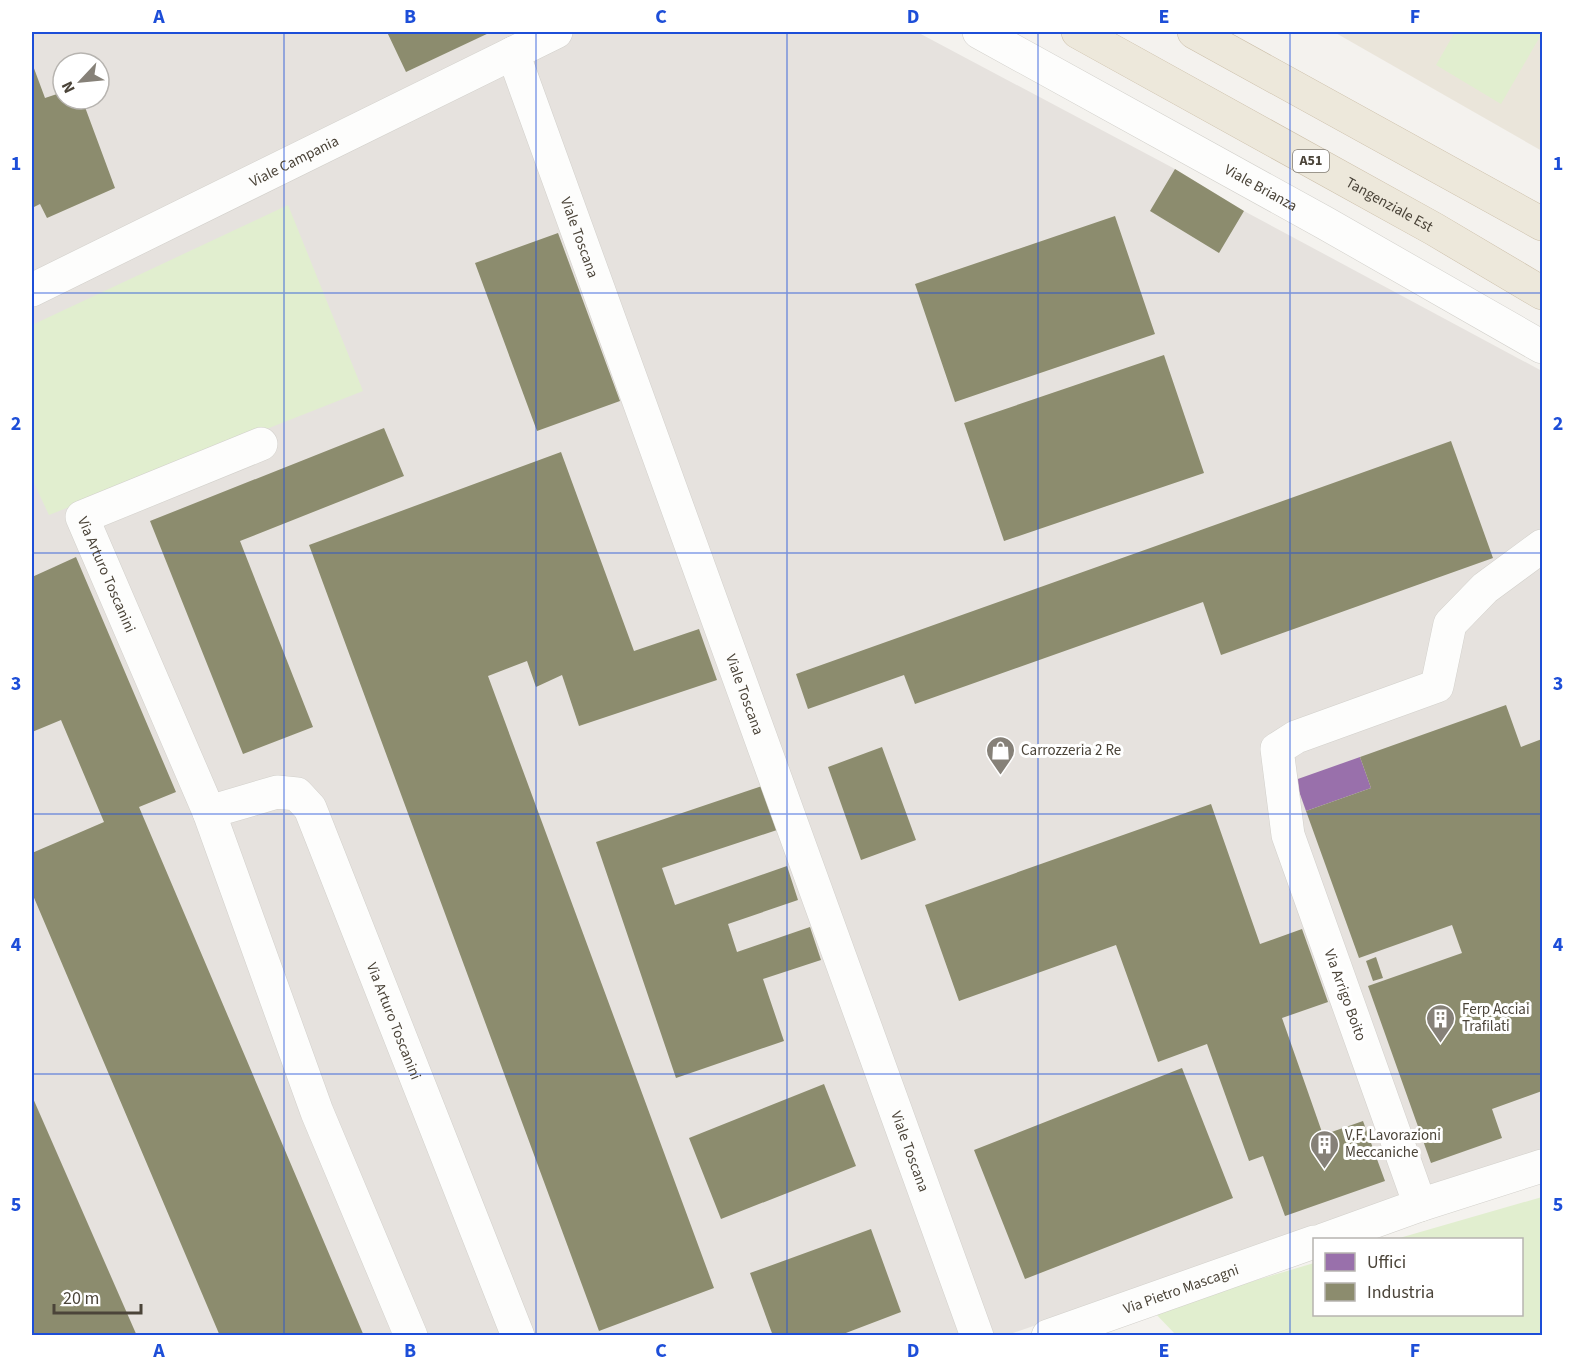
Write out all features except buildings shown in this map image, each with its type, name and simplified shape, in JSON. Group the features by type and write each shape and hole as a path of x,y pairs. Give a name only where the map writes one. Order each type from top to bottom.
{"highway":[{"name":"Tangenziale Est","path":"1078,32 1434,229 1542,293"},
{"path":"1194,32 1542,224"}],"street":[{"name":"Viale Campania","path":"32,290 556,32"},
{"name":"Viale Brianza","path":"979,32 1335,229 1542,347"},
{"name":"Viale Toscana","path":"513,53 976,1335"},
{"name":"Via Arturo Toscanini","path":"261,444 82,517 209,812 317,1113 411,1335"},
{"name":"Via Arrigo Boito","path":"1420,1206 1288,835 1277,749 1296,737 1437,686 1450,624 1485,588 1542,546"},
{"name":"Via Arturo Toscanini","path":"209,812 277,792 297,794 310,808 518,1335"},
{"path":"1326,1238 1542,1166"},
{"name":"Via Pietro Mascagni","path":"1048,1335 1313,1242"}],"shaded area":[{"path":"32,32 917,32 1175,169 1244,211 1542,371 1542,1152 1007,1335 32,1335"},
{"path":"1334,32 1542,32 1542,151"}],"green space":[{"path":"1455,32 1542,33 1501,104 1436,65"},
{"path":"288,205 363,391 49,515 32,479 32,325"},
{"path":"1542,1197 1542,1335 1176,1335 1153,1311 1313,1263 1313,1316 1523,1316 1523,1238 1399,1238"}],"place":[{"name":"Carrozzeria 2 Re","path":"1000,776"},
{"name":"Ferp Acciai Trafilati","path":"1441,1044"},
{"name":"V.F. Lavorazioni Meccaniche","path":"1324,1170"}]}
